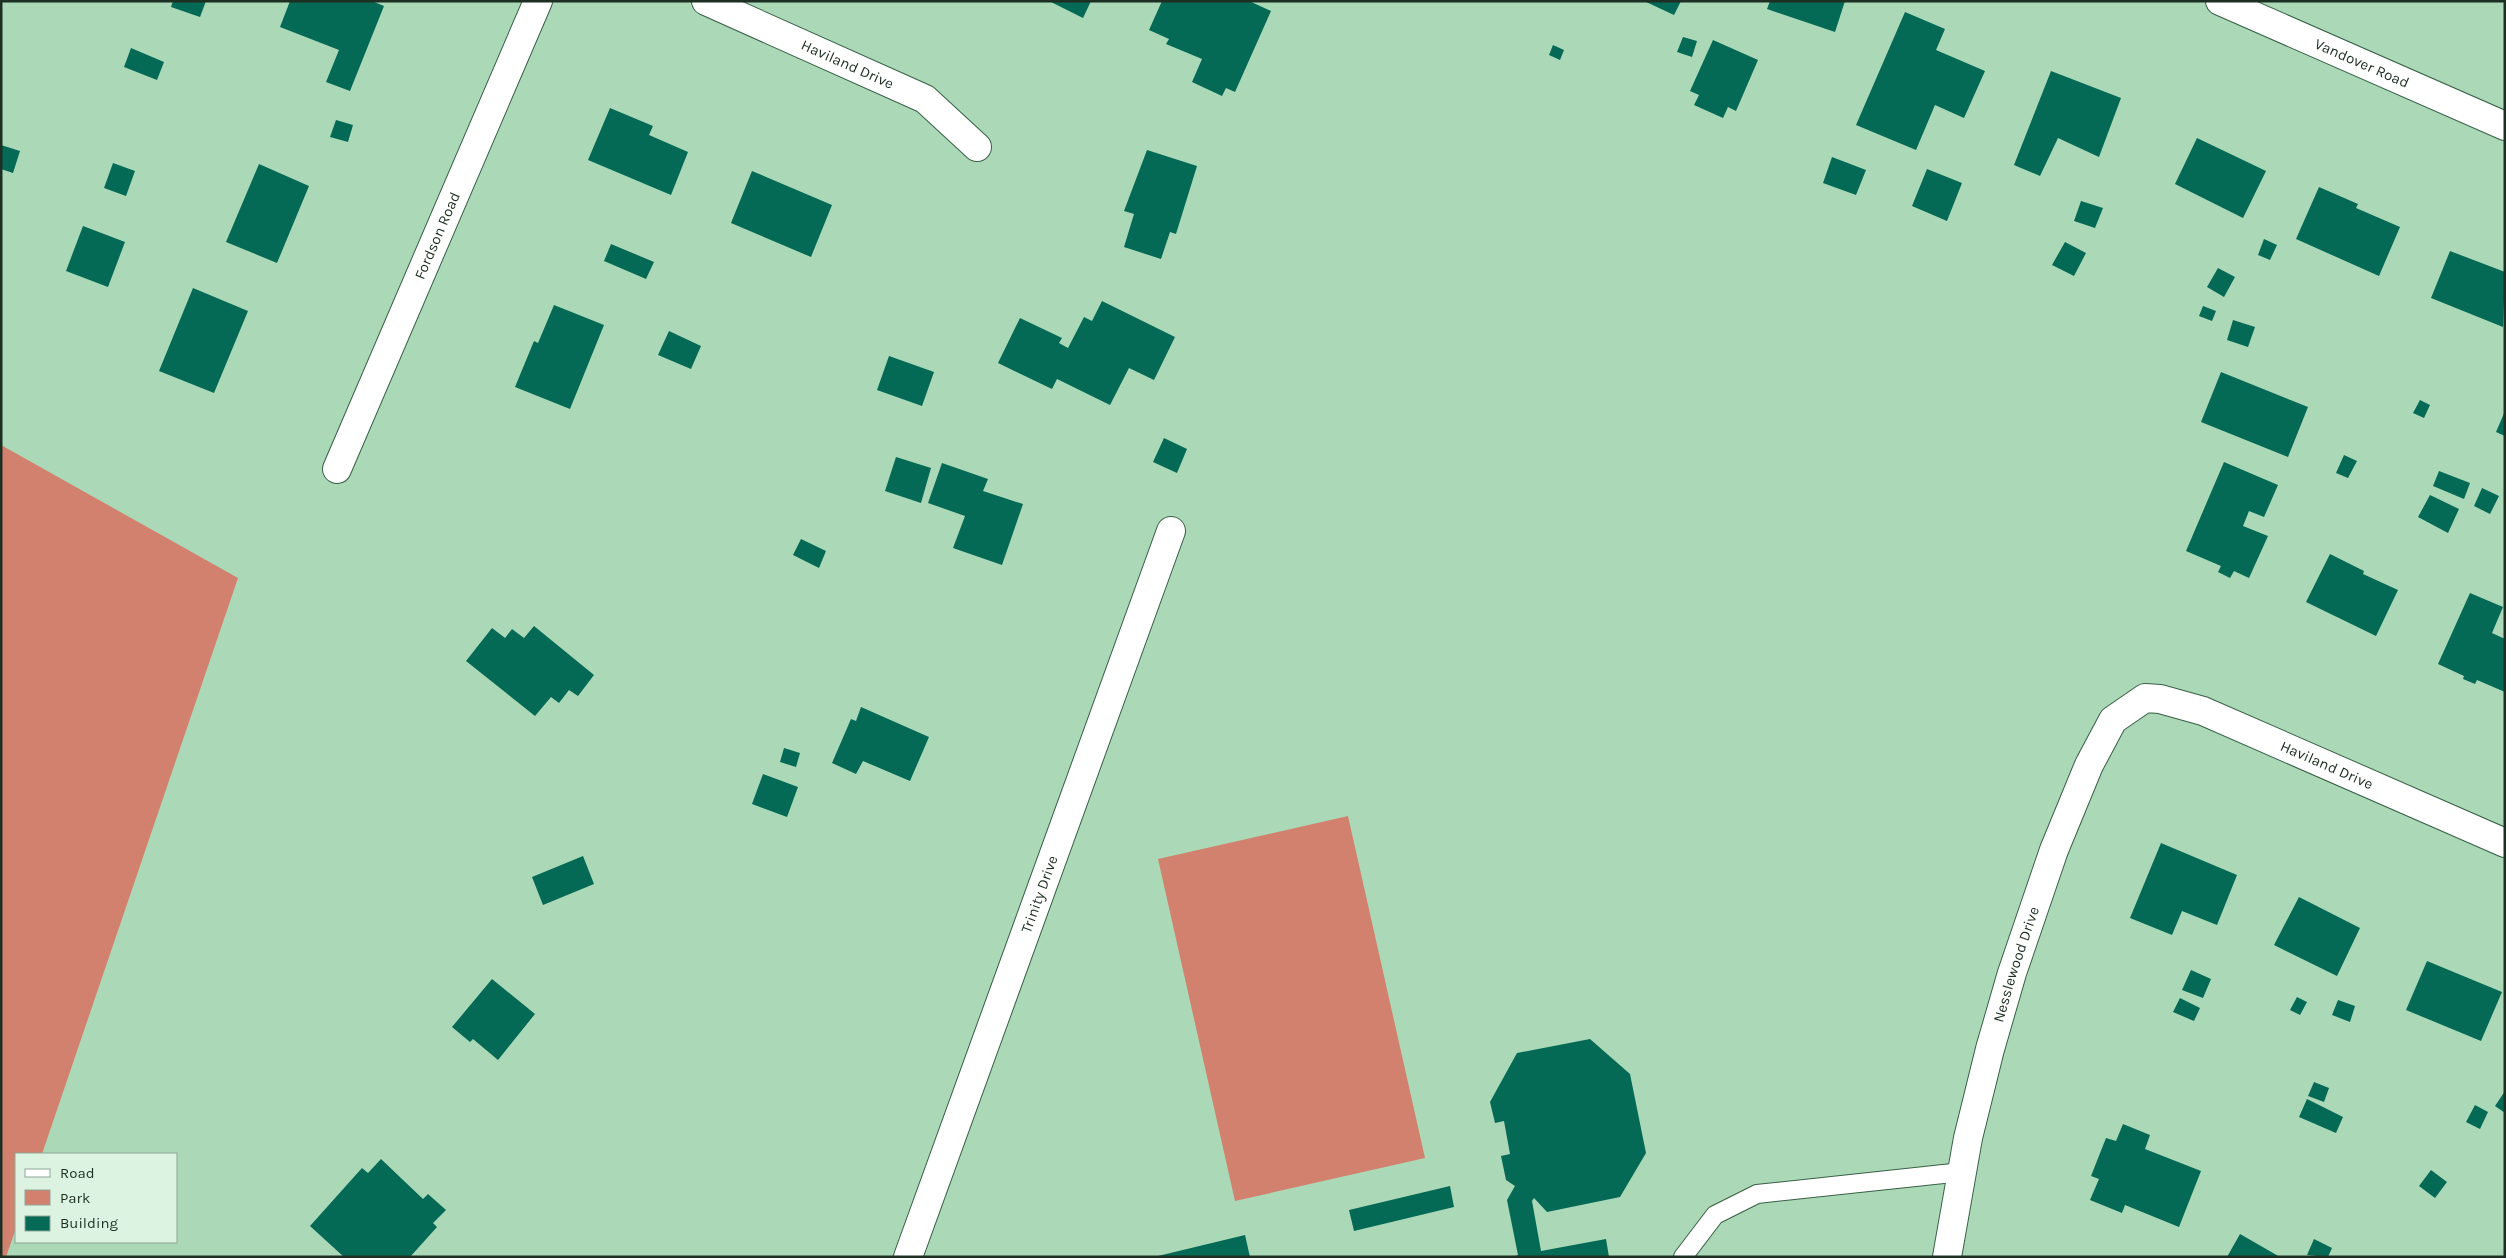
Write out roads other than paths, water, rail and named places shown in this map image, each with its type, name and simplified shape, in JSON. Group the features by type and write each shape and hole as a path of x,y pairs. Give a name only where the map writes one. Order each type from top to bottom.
{"street":[{"name":"Fordson Road","path":"337,469 538,1"},
{"name":"Haviland Drive","path":"706,1 925,99 977,147"},
{"name":"Vandover Road","path":"2220,1 2505,126"},
{"name":"Trinity Drive","path":"908,1257 1171,531"},
{"name":"Haviland Drive","path":"2145,698 2160,699 2203,711 2505,843"},
{"name":"Nesslewood Drive","path":"1947,1257 1962,1172 1990,1049 2012,973 2054,850 2089,765 2113,720 2145,698"}],"lane":[{"path":"1683,1257 1715,1215 1758,1194 1962,1172"}]}
